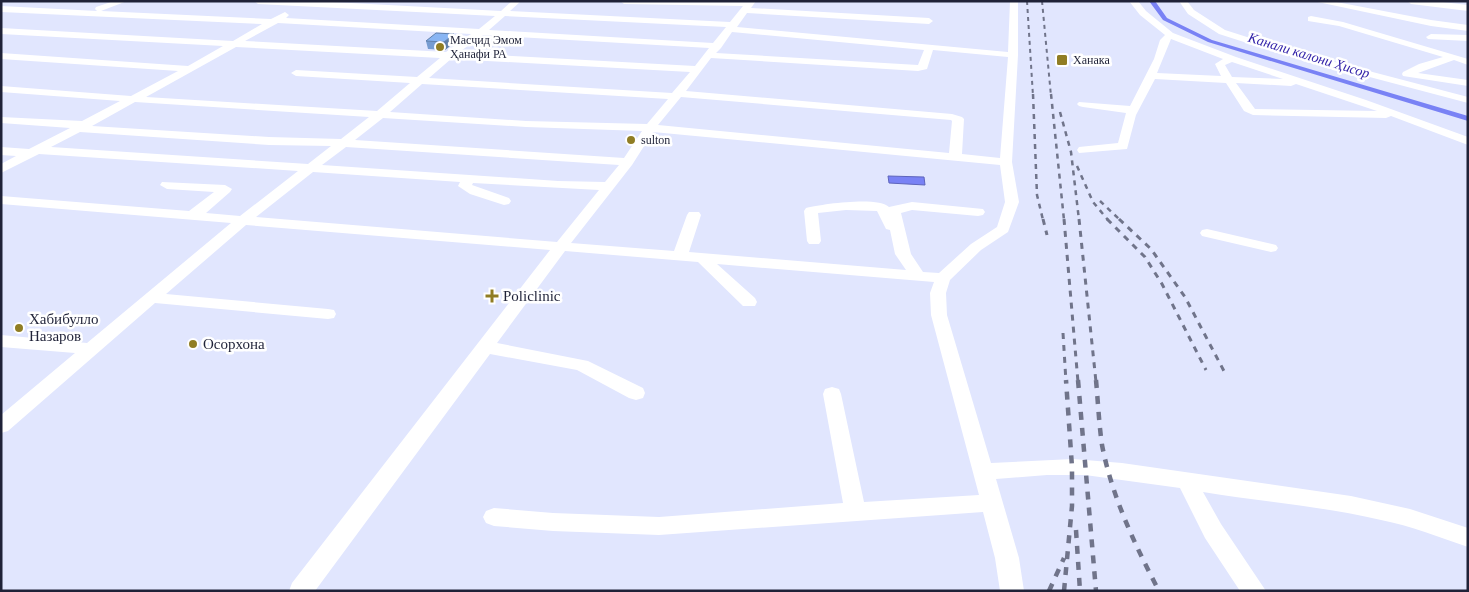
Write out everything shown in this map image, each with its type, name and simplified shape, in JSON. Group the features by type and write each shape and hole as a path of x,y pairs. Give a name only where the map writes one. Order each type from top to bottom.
{"street":[{"path":"16,41 123,1"},
{"path":"258,1 733,27 1013,55"},
{"path":"1,426 242,221 345,143 450,55 482,32 517,1"},
{"path":"624,1 749,5 930,21"},
{"path":"1012,591 1007,558 990,503 939,315 938,293 943,278 976,247 1003,229 1012,202 1006,162 1013,55 1014,1"},
{"path":"1132,1 1143,13 1170,35 1232,59 1304,82 1468,140"},
{"path":"1183,1 1191,12 1222,32 1278,50 1468,100"},
{"path":"1317,1 1431,24 1468,28"},
{"path":"1411,1 1468,8"},
{"path":"1,169 190,69 306,3"},
{"path":"1422,3 1468,15"},
{"path":"300,591 561,246 628,162 650,128 749,5"},
{"path":"1,9 482,32 918,68 923,67 925,64 930,48"},
{"path":"1311,19 1349,27 1468,62"},
{"path":"1,31 697,69"},
{"path":"1083,150 1123,146 1133,110 1151,76 1165,40 1170,35"},
{"path":"1431,37 1468,38"},
{"path":"1,56 190,69"},
{"path":"1454,57 1423,66 1407,74 1468,83"},
{"path":"1232,59 1220,64 1248,109 1253,112 1358,116 1396,114"},
{"path":"296,73 420,82 676,95 952,117 958,120 955,158"},
{"path":"1151,76 1279,83 1304,82"},
{"path":"1,89 526,124 650,128 1006,162"},
{"path":"1083,104 1133,110"},
{"path":"1,120 259,140 345,143 628,162"},
{"path":"1,151 608,186"},
{"path":"469,179 465,186 474,192 492,196 504,202"},
{"path":"167,185 224,189 209,204 190,217"},
{"path":"1,200 943,278"},
{"path":"814,241 811,211 820,208 849,205 882,207 890,225 897,229"},
{"path":"918,276 903,254 893,210 912,206 978,212"},
{"path":"680,256 694,215"},
{"path":"1207,233 1270,248"},
{"path":"702,258 750,302"},
{"path":"150,298 328,314"},
{"path":"1,340 90,349"},
{"path":"485,347 582,365 636,393"},
{"path":"832,394 855,511"},
{"path":"983,472 1084,467 1356,504 1408,516 1468,538"},
{"path":"1187,482 1213,531 1254,591"},
{"path":"494,517 553,522 659,526 990,503"}],"water":[{"path":"888,176 924,177 925,185 889,183"}],"building":[{"path":"436,33 454,34 444,42 426,41"}],"waterway":[{"name":"Канали калони Ҳисор","path":"1152,1 1165,19 1210,41 1468,119"}],"railway":[{"path":"1027,1 1033,96"},
{"path":"1042,1 1051,96"},
{"path":"1033,94 1037,195 1043,220"},
{"path":"1051,94 1064,220"},
{"path":"1060,112 1071,152 1079,220"},
{"path":"1077,166 1093,202 1108,220"},
{"path":"1100,201 1120,220"},
{"path":"1043,219 1047,235"},
{"path":"1064,219 1078,382"},
{"path":"1079,219 1096,382"},
{"path":"1119,219 1151,249 1185,297 1225,373"},
{"path":"1108,220 1145,257 1162,284 1206,370"},
{"path":"1063,333 1066,382"},
{"path":"1064,591 1072,506 1072,467 1066,380"},
{"path":"1078,380 1096,591"},
{"path":"1096,380 1099,421 1106,464 1118,502 1133,538 1159,591"},
{"path":"1076,530 1080,591"},
{"path":"1049,591 1064,558"}],"place":[{"name":"Масҷид Эмом Ҳанафи РА","path":"440,47"},
{"name":"Ханака","path":"1062,60"},
{"name":"sulton","path":"631,140"},
{"name":"Policlinic","path":"492,296"},
{"name":"Хабибулло Назаров","path":"19,328"},
{"name":"Осорхона","path":"193,344"}]}
